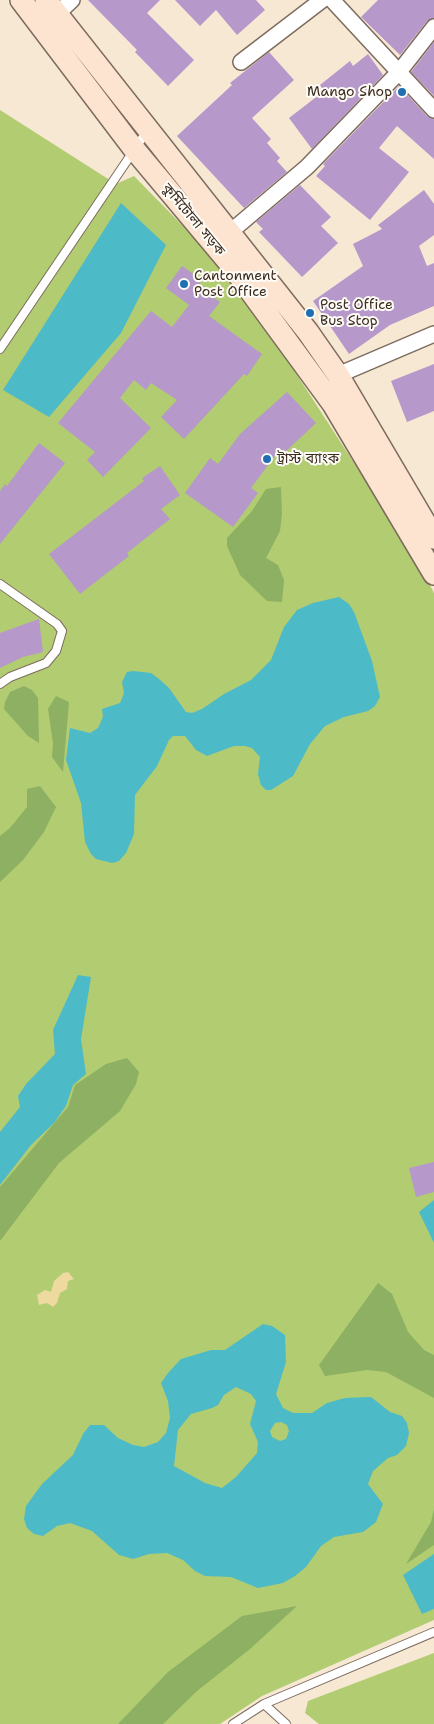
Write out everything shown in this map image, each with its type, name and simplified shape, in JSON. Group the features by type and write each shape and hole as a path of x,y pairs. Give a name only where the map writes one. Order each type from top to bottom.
{"main road":[{"name":"কুর্মিটোলা সড়ক","path":"21,0 134,149 232,266 333,404 434,574"},
{"name":"কুর্মিটোলা সড়ক","path":"58,5 147,131 308,332 338,375 434,538"}],"street":[{"path":"241,62 322,0"},
{"path":"332,0 434,110"},
{"path":"229,233 307,167 399,72 434,27"},
{"path":"338,375 434,334"}],"lane":[{"path":"0,349 147,131"},
{"path":"0,584 57,624 62,631 56,652 46,663 10,677 0,684"},
{"path":"233,1724 264,1704 434,1632"},
{"path":"264,1704 286,1724"}],"green space":[{"path":"0,110 116,184 134,176 235,279 418,562 434,593 434,1620 262,1696 220,1724 0,1724"},
{"path":"281,487 282,514 280,531 266,558 278,565 284,580 282,602 267,601 240,575 227,546 227,538 252,511 266,489"},
{"path":"24,686 32,690 38,698 39,743 28,736 4,709 10,692"},
{"path":"56,696 69,702 63,772 52,757 53,743 48,709"},
{"path":"40,786 56,807 44,832 23,860 0,882 0,836 10,828 27,807 27,789"},
{"path":"127,1058 139,1072 136,1084 120,1111 59,1163 0,1241 0,1187 68,1107 75,1085 106,1064"},
{"path":"378,1283 392,1294 408,1332 424,1350 434,1355 434,1398 386,1372 367,1370 325,1376 319,1365"},
{"path":"434,1509 434,1545 406,1564 431,1522"},
{"path":"297,1606 250,1649 197,1691 163,1724 118,1724 168,1672 242,1616"},
{"path":"434,1653 434,1724 319,1724 305,1713 308,1701"}],"sand":[{"path":"68,1272 74,1279 68,1281 67,1289 60,1293 57,1303 53,1307 47,1303 39,1305 37,1295 45,1290 51,1292 54,1281 63,1273"}],"water":[{"path":"121,203 166,245 121,333 49,417 3,390"},
{"path":"339,597 349,604 354,612 372,661 380,697 375,706 368,711 344,717 325,726 310,744 293,776 271,790 266,790 261,785 258,774 260,757 252,748 234,746 207,756 196,750 185,736 173,736 169,740 157,766 135,795 134,834 126,853 119,861 112,863 96,859 85,842 81,803 66,760 70,728 90,733 98,728 103,717 102,709 120,703 124,693 122,682 127,672 133,671 151,673 159,679 169,688 186,712 192,713 202,709 224,694 251,680 271,660 284,627 297,610 313,603"},
{"path":"78,975 91,977 81,1039 86,1074 73,1085 66,1106 54,1123 31,1145 0,1185 0,1132 20,1107 18,1096 26,1084 55,1054 53,1030"},
{"path":"434,1200 434,1243 419,1212"},
{"path":"263,1324 272,1326 285,1335 286,1362 276,1394 283,1408 293,1413 312,1413 327,1403 345,1398 371,1397 390,1412 402,1416 407,1423 409,1433 406,1446 397,1455 388,1458 373,1471 368,1484 383,1504 376,1522 363,1532 334,1537 321,1546 306,1567 283,1583 258,1588 231,1577 205,1576 195,1571 183,1560 167,1553 149,1554 133,1559 119,1555 92,1531 70,1523 57,1526 43,1536 34,1534 27,1528 24,1519 26,1506 42,1484 73,1455 83,1434 90,1425 104,1425 118,1438 133,1445 144,1447 158,1442 166,1433 170,1418 168,1401 161,1383 168,1373 181,1359 211,1350 225,1350","holes":["236,1387 251,1394 256,1401 250,1424 258,1442 257,1453 236,1477 222,1488 205,1483 174,1466 178,1430 191,1414 218,1405 224,1395","281,1422 287,1425 289,1431 286,1439 280,1441 272,1437 270,1431 275,1423"]},
{"path":"434,1554 434,1609 422,1614 403,1575"}],"building":[{"path":"88,0 160,0 147,13 194,60 168,86 135,52 137,50"},
{"path":"175,0 256,0 265,10 237,35 216,10 200,26"},
{"path":"378,0 434,0 434,18 427,21 400,55 361,17"},
{"path":"434,42 434,96 411,72"},
{"path":"269,52 294,80 252,118 271,139 267,143 280,158 277,161 287,172 244,208 177,136 232,85 230,83"},
{"path":"368,54 383,75 312,149 289,118 324,91 320,85 350,61 353,66"},
{"path":"399,86 427,116 434,119 434,159 397,126 379,148 409,172 370,220 316,176 325,166 323,164"},
{"path":"300,185 331,217 321,226 338,243 302,277 259,232 263,229 256,222"},
{"path":"424,190 434,204 434,235 419,246 427,266 434,263 434,306 390,325 349,354 313,301 363,266 353,244 382,229 378,225"},
{"path":"182,266 202,280 198,286 220,302 209,316 262,354 247,376 244,374 184,439 161,417 177,400 151,383 146,390 134,380 120,398 151,428 103,477 87,460 95,452 58,423 151,311 172,327 189,305 166,288"},
{"path":"434,364 434,411 407,422 391,381"},
{"path":"287,392 316,423 284,453 280,449 251,488 258,493 233,527 185,493 210,458 218,464 240,434"},
{"path":"39,443 65,463 0,544 0,491 5,484 7,486"},
{"path":"160,466 180,495 161,509 170,519 127,553 129,556 80,594 49,554 144,481 142,478"},
{"path":"39,619 43,652 23,657 0,668 0,633"},
{"path":"434,1162 434,1192 416,1197 409,1168"}],"place":[{"name":"Mango Shop","path":"402,92"},
{"name":"Cantonment Post Office","path":"184,284"},
{"name":"Post Office Bus Stop","path":"310,313"},
{"name":"ট্রাস্ট ব্যাংক","path":"267,459"}]}
